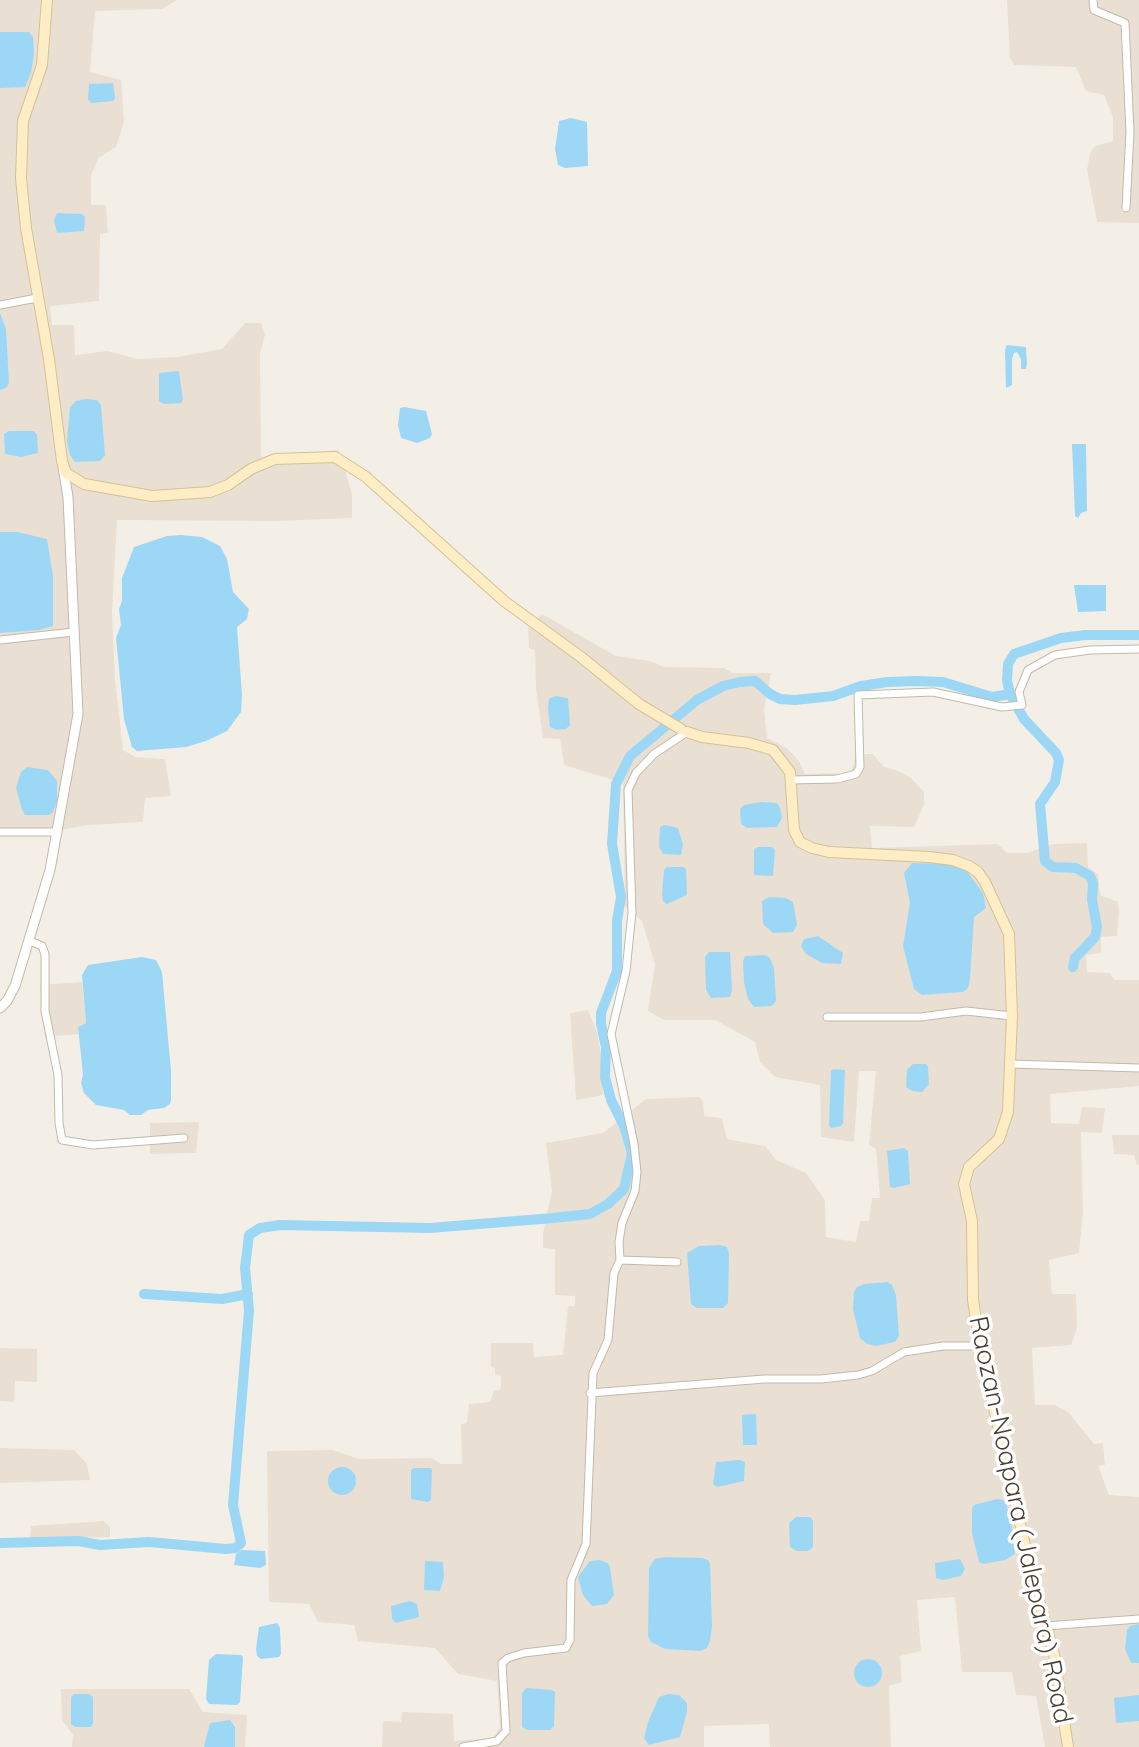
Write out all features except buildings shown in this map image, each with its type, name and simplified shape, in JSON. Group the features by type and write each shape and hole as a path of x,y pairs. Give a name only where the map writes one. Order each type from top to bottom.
{"main road":[{"path":"47,0 42,65 22,130 21,178 63,467 70,477 84,484 152,496 210,492 275,459 335,457 366,477 504,601 581,657 624,693 656,715 702,737 749,743 773,750 790,772 791,780"},
{"name":"Raozan-Noapara (Jalepara) Road","path":"791,780 794,830 800,842 829,852 953,860 978,872 1009,934 1012,1016 1008,1112 993,1146 969,1167 964,1184 972,1221 973,1300 980,1346 1008,1476 1054,1654 1068,1747"}],"street":[{"path":"1093,0 1094,10 1125,23 1130,132 1126,208"},
{"path":"0,305 37,298"},
{"path":"0,1008 11,995 30,941 58,832 78,714 68,497 63,467"},
{"path":"0,640 74,632"},
{"path":"791,780 837,779 856,774 860,767 858,695 933,692 1002,707 1022,705 1019,692 1028,670 1055,655 1090,650 1139,649"},
{"path":"463,1747 497,1741 506,1731 502,1663 524,1653 566,1648 570,1640 571,1580 586,1544 590,1393 593,1373 608,1340 614,1273 620,1260 622,1223 635,1191 637,1172 611,1034 626,971 632,912 628,790 636,773 684,730"},
{"path":"0,832 58,832"},
{"path":"30,941 42,946 45,954 45,1011 58,1075 62,1140 93,1145 184,1138"},
{"path":"827,1017 921,1017 966,1011 1012,1016"},
{"path":"1011,1064 1139,1068"},
{"path":"620,1260 677,1262"},
{"path":"590,1393 858,1375 872,1371 904,1352 943,1346 980,1346"},
{"path":"1046,1626 1139,1619"}],"shaded area":[{"path":"0,0 177,0 162,9 95,11 90,72 121,80 124,122 116,147 98,158 91,176 91,205 106,205 108,233 100,234 99,301 50,306 52,325 74,325 75,355 107,351 138,359 177,357 222,349 245,323 261,323 265,335 260,354 261,457 339,450 352,494 352,518 117,520 112,612 123,750 135,757 165,759 171,796 145,798 143,822 0,836"},
{"path":"1007,0 1139,0 1139,223 1097,222 1087,170 1090,153 1095,146 1113,141 1113,117 1104,95 1086,91 1076,67 1014,65 1010,58"},
{"path":"542,614 616,656 650,661 664,667 771,673 764,709 767,738 787,748 799,761 805,774 852,770 856,754 873,754 884,767 911,778 924,792 924,805 914,827 870,826 872,848 998,844 1007,853 1027,853 1053,844 1087,843 1088,867 1098,874 1100,895 1118,902 1119,909 1117,936 1101,937 1101,953 1086,955 1087,972 1110,973 1114,980 1139,980 1139,1086 1050,1094 1051,1123 1079,1124 1082,1107 1105,1108 1102,1133 1081,1132 1083,1212 1079,1253 1049,1260 1052,1294 1076,1294 1077,1328 1071,1345 1032,1348 1035,1405 1055,1405 1069,1413 1094,1444 1103,1443 1105,1465 1098,1466 1109,1495 1139,1497 1139,1747 1045,1747 1036,1696 1016,1695 1012,1672 962,1672 955,1597 917,1600 921,1651 900,1656 902,1682 889,1686 891,1747 770,1747 769,1724 704,1726 704,1747 382,1747 383,1721 401,1722 402,1712 453,1714 454,1741 493,1738 500,1728 497,1681 458,1674 435,1648 358,1641 354,1625 318,1622 309,1604 269,1602 267,1451 333,1450 359,1459 432,1458 441,1464 462,1464 461,1424 467,1423 469,1404 490,1402 494,1391 501,1389 501,1376 495,1375 495,1368 491,1367 491,1343 533,1343 534,1357 563,1355 568,1306 575,1306 575,1296 555,1295 555,1249 543,1248 552,1191 546,1143 603,1133 646,1099 699,1097 703,1102 704,1116 722,1118 727,1139 765,1146 776,1160 806,1173 825,1200 826,1237 856,1242 860,1221 869,1221 872,1198 880,1198 876,1149 869,1145 876,1071 859,1071 854,1142 821,1137 820,1085 775,1077 760,1062 755,1042 715,1020 664,1020 648,1011 655,964 642,921 625,907 623,783 564,765 560,739 543,738 536,688 535,650 529,648 528,628"},
{"path":"82,982 86,1023 78,1027 79,1034 45,1037 40,985"},
{"path":"588,1010 597,1032 602,1059 603,1095 576,1100 570,1013"},
{"path":"199,1122 196,1153 150,1154 150,1123"},
{"path":"1112,1135 1139,1135 1139,1165 1134,1155 1114,1154"},
{"path":"0,1348 37,1349 37,1382 15,1381 14,1402 0,1401"},
{"path":"0,1448 74,1450 87,1464 90,1480 0,1483"},
{"path":"104,1521 110,1527 110,1537 30,1539 31,1526"},
{"path":"61,1689 189,1689 203,1712 247,1715 245,1747 72,1747 73,1735 62,1720"}],"water":[{"path":"0,32 29,32 33,37 31,73 25,87 0,88"},
{"path":"113,83 113,101 92,103 88,100 89,84"},
{"path":"571,118 587,122 588,166 565,168 558,165 555,149 559,121"},
{"path":"57,213 82,214 85,217 84,231 57,233 54,220"},
{"path":"0,313 6,329 9,383 0,390"},
{"path":"1007,345 1026,347 1027,363 1026,369 1021,369 1021,359 1017,352 1014,353 1012,385 1006,388 1005,350"},
{"path":"179,371 183,400 181,403 164,404 159,401 159,373"},
{"path":"97,400 101,405 105,455 100,461 75,462 67,441 70,407 76,401"},
{"path":"400,408 426,411 432,434 430,438 417,443 401,438 398,425"},
{"path":"9,431 34,431 38,453 21,457 5,454 4,434"},
{"path":"1072,444 1086,444 1087,511 1078,518 1075,516"},
{"path":"0,532 17,532 47,539 53,576 53,626 0,633"},
{"path":"167,536 202,537 220,546 227,559 233,592 249,609 247,619 237,627 241,712 227,731 206,741 186,747 137,751 132,747 124,719 116,638 121,625 122,578 134,547"},
{"path":"1074,585 1106,585 1106,611 1078,612"},
{"path":"555,696 568,698 570,725 566,729 550,727 549,699"},
{"path":"27,767 48,770 57,781 57,801 49,815 25,815 22,810 16,788 21,772"},
{"path":"777,803 782,818 777,827 747,828 741,824 740,809 744,805"},
{"path":"660,827 678,828 683,844 681,855 663,854 659,847"},
{"path":"772,847 775,850 773,876 754,875 754,849"},
{"path":"912,863 948,864 966,870 983,893 986,908 974,917 970,979 968,988 963,992 922,995 914,989 903,946 910,903 904,873"},
{"path":"667,867 686,869 687,895 667,904 662,894 664,870"},
{"path":"769,897 786,898 793,902 797,925 793,932 773,933 763,924 762,901"},
{"path":"818,936 843,953 841,964 822,963 806,954 801,946 804,939"},
{"path":"709,952 730,952 730,997 711,998 706,990 705,957"},
{"path":"765,955 770,958 774,968 776,1001 772,1006 754,1007 748,999 743,961 745,956"},
{"path":"142,957 156,960 162,972 171,1100 164,1108 130,1115 124,1110 96,1105 84,1093 78,1027 86,1023 82,975 88,965"},
{"path":"913,1064 926,1064 928,1067 929,1084 922,1092 906,1087 907,1070"},
{"path":"833,1069 845,1070 843,1123 831,1128 829,1126"},
{"path":"904,1148 908,1151 910,1184 890,1187 887,1151"},
{"path":"699,1246 727,1247 729,1254 728,1303 723,1308 697,1308 691,1304 687,1253"},
{"path":"888,1282 896,1295 899,1336 895,1342 876,1346 867,1344 860,1338 853,1309 854,1292 864,1284"},
{"path":"756,1414 757,1445 743,1445 742,1415"},
{"path":"716,1462 745,1462 744,1481 717,1487 713,1484"},
{"path":"342,1467 352,1471 356,1481 352,1491 342,1495 332,1491 328,1481 332,1471"},
{"path":"411,1470 432,1470 431,1500 428,1502 411,1499"},
{"path":"997,1499 1006,1504 1015,1554 1005,1560 983,1564 979,1562 972,1533 972,1508"},
{"path":"796,1517 810,1517 813,1521 813,1547 808,1551 790,1547 789,1523"},
{"path":"242,1550 265,1551 266,1565 260,1568 234,1565 236,1554"},
{"path":"702,1558 710,1564 712,1626 707,1648 701,1651 665,1649 651,1642 648,1636 649,1568 655,1559"},
{"path":"960,1559 965,1569 961,1576 943,1580 936,1578 935,1563"},
{"path":"425,1561 443,1562 444,1578 440,1591 424,1590"},
{"path":"590,1561 608,1563 610,1568 614,1595 607,1604 592,1606 583,1595 578,1577"},
{"path":"410,1601 417,1604 419,1617 396,1623 392,1619 391,1606"},
{"path":"277,1623 281,1654 279,1657 261,1659 256,1649 259,1627"},
{"path":"1139,1624 1139,1663 1131,1663 1125,1649 1127,1630"},
{"path":"216,1654 243,1657 240,1702 237,1705 209,1704 206,1699 209,1660"},
{"path":"868,1659 878,1663 882,1673 878,1683 868,1687 858,1683 854,1673 858,1663"},
{"path":"526,1688 555,1692 554,1726 550,1730 522,1727 522,1693"},
{"path":"74,1694 93,1697 91,1727 71,1724 71,1697"},
{"path":"679,1695 687,1703 680,1737 649,1745 644,1738 648,1722 659,1697"},
{"path":"1139,1695 1139,1721 1116,1723 1114,1698"},
{"path":"230,1720 235,1727 235,1747 204,1747 210,1723"}],"waterway":[{"path":"1073,967 1075,958 1095,937 1093,883 1090,876 1076,868 1053,867 1045,861 1040,804 1055,782 1059,760 1024,719 1010,694 1008,664 1014,654 1061,638 1139,635"},
{"path":"0,1543 78,1541 100,1545 149,1542 226,1549 236,1548 241,1543 233,1505 249,1310 245,1268 249,1235 260,1228 280,1225 430,1228 553,1218 590,1214 608,1204 624,1189 632,1153 605,1077 606,1047 601,1013 617,971 617,921 621,897 612,844 616,784 630,756 697,700 723,686 740,682 755,681 780,699 795,700 833,696 861,686 916,681 943,682 992,697 1010,694"},
{"path":"144,1294 222,1299 248,1294"}]}
